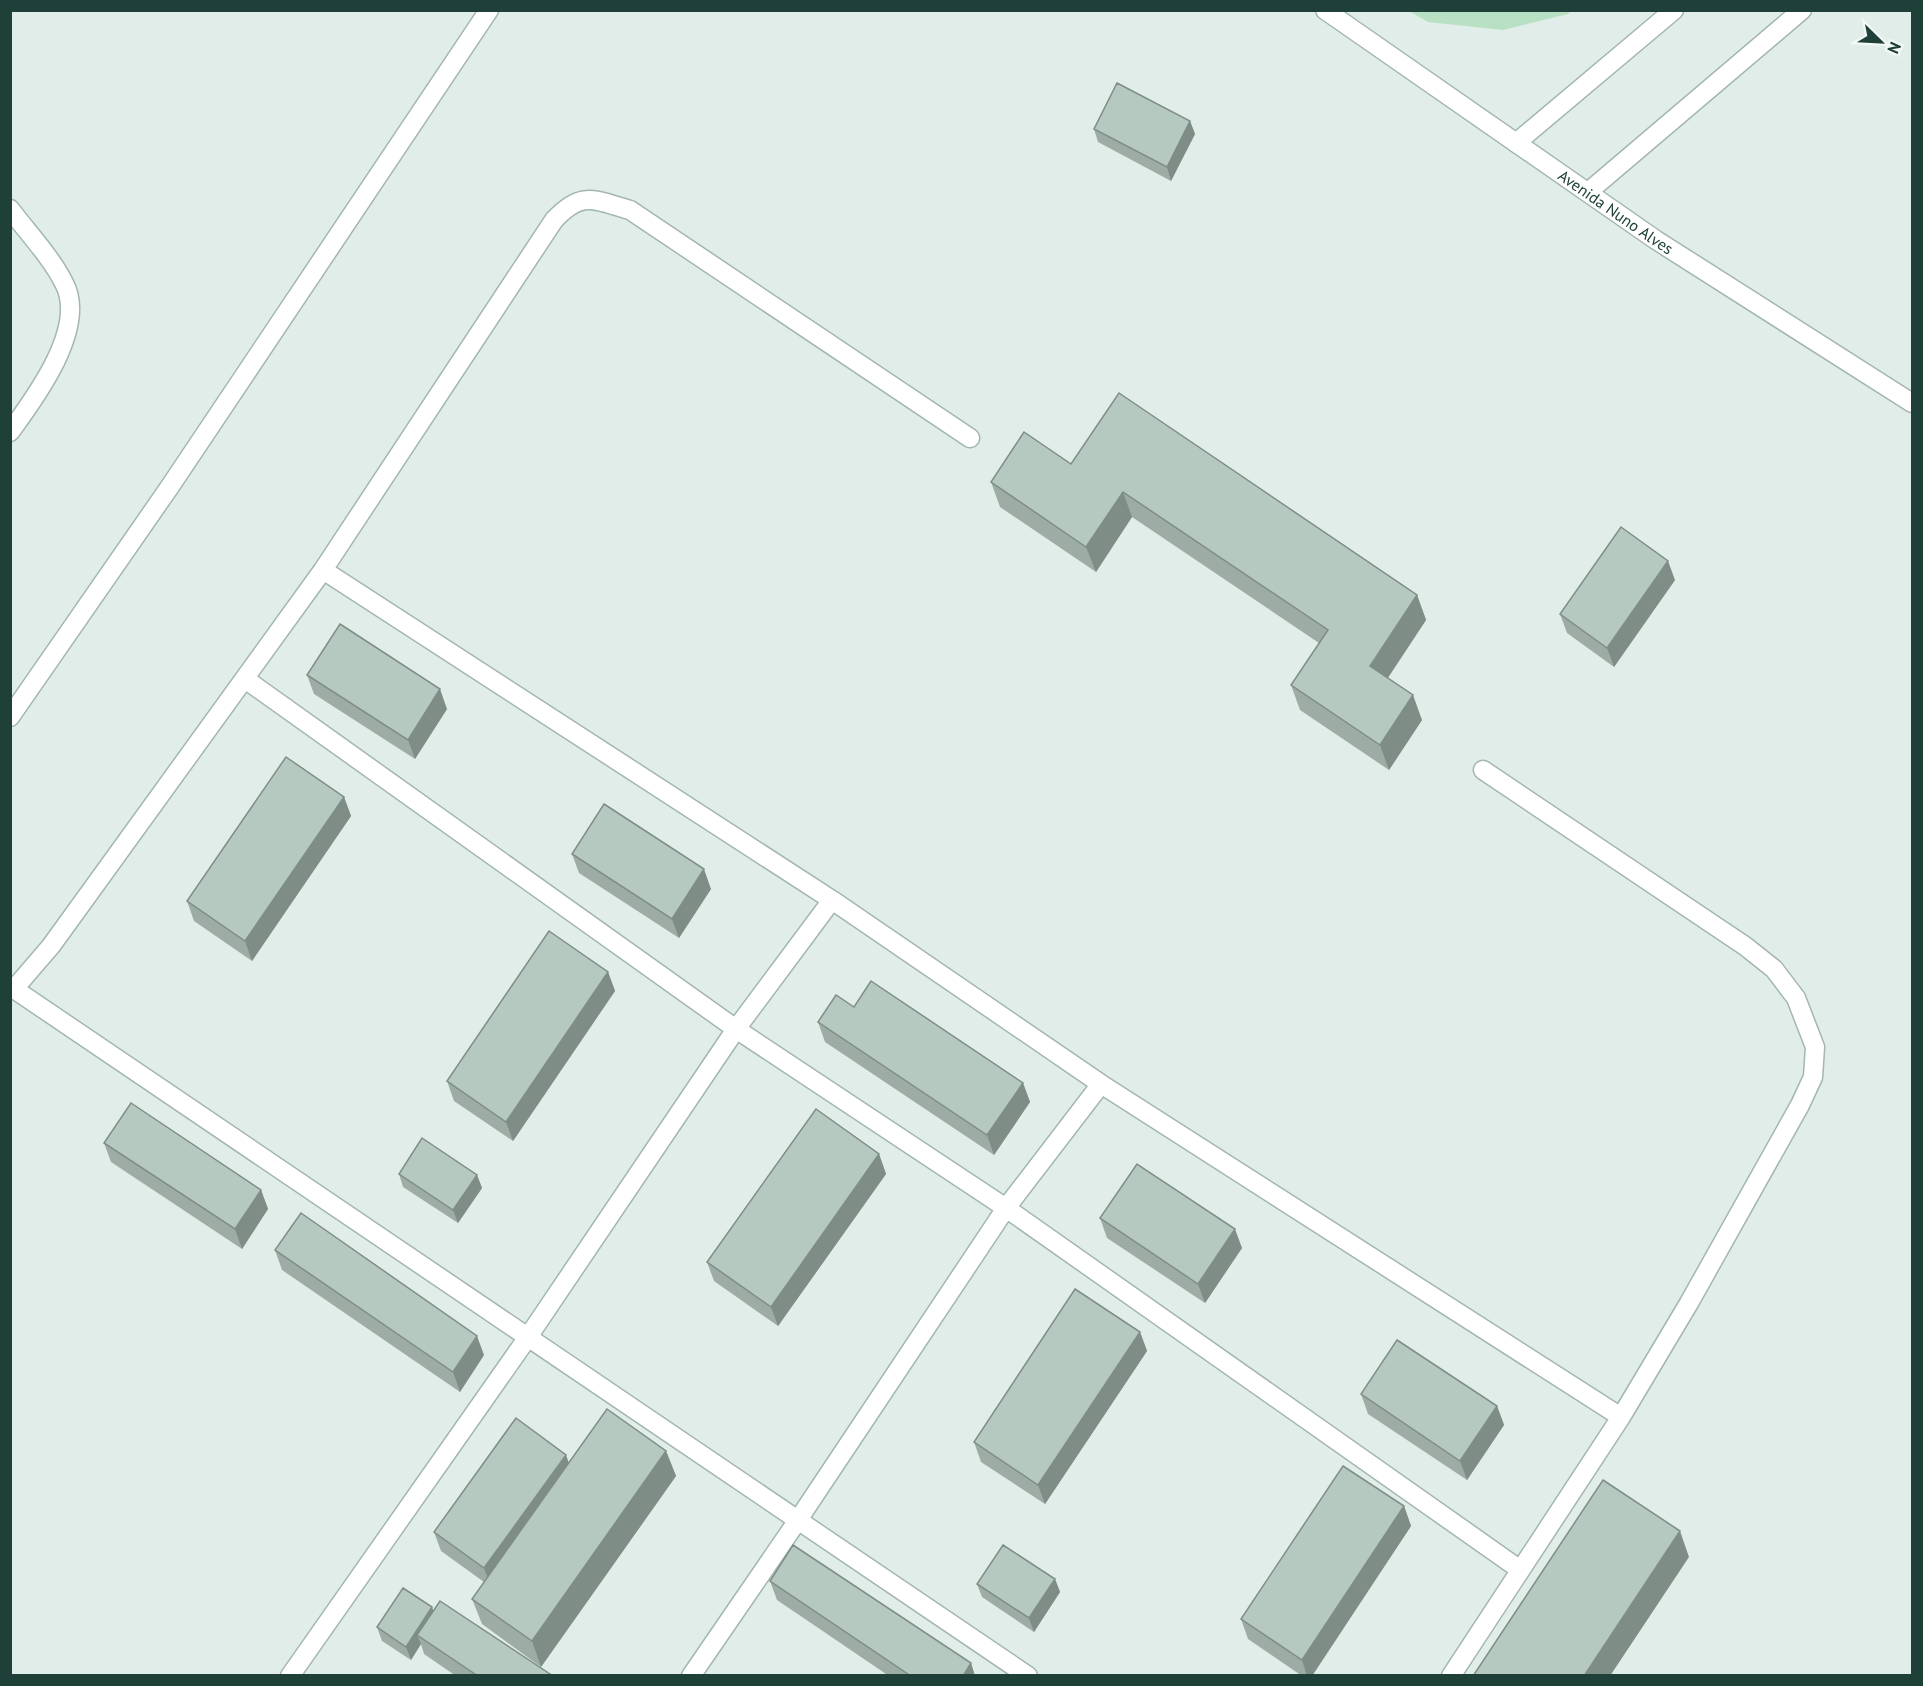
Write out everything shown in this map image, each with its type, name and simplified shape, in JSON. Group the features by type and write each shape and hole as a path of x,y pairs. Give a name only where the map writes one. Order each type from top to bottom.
{"street":[{"path":"10,717 171,485 489,10"},
{"name":"Avenida Nuno Alves","path":"1325,10 1656,240 1912,403"},
{"path":"1516,143 1674,10"},
{"path":"1588,192 1802,10"},
{"path":"970,438 630,210 591,199 570,203 554,220 323,570 51,946 12,992 528,1337 1028,1676"},
{"path":"10,209 65,285 71,310 58,355 41,389 10,432"},
{"path":"323,570 832,900 1101,1084 1621,1417"},
{"path":"245,679 736,1029 1006,1208 1519,1569"},
{"path":"1451,1676 1519,1569 1621,1417 1689,1303 1800,1105 1813,1077 1815,1047 1796,998 1774,969 1746,946 1483,770"},
{"path":"290,1676 528,1337 736,1029 832,900"},
{"path":"691,1676 1006,1208 1101,1084"}],"green space":[{"path":"1409,11 1571,11 1568,14 1503,30 1428,22"}],"building":[{"path":"1117,83 1190,121 1167,167 1094,129"},
{"path":"1119,393 1417,595 1370,666 1413,695 1380,745 1291,685 1328,630 1123,492 1086,547 991,482 1024,432 1071,464"},
{"path":"1621,527 1668,561 1607,648 1560,614"},
{"path":"340,624 440,689 408,740 307,675"},
{"path":"286,757 344,797 245,941 187,901"},
{"path":"604,804 704,869 672,919 572,854"},
{"path":"549,931 608,972 506,1122 447,1081"},
{"path":"871,981 1023,1083 987,1135 818,1022 836,995 854,1007"},
{"path":"131,1103 261,1190 235,1229 104,1143"},
{"path":"816,1109 879,1154 771,1307 707,1262"},
{"path":"422,1138 477,1175 453,1210 399,1174"},
{"path":"1137,1164 1235,1229 1198,1284 1100,1218"},
{"path":"301,1213 477,1336 453,1372 275,1250"},
{"path":"1075,1289 1140,1332 1038,1485 974,1442"},
{"path":"1397,1340 1497,1406 1460,1461 1361,1394"},
{"path":"607,1409 666,1451 532,1641 472,1599"},
{"path":"516,1418 566,1455 484,1568 434,1532"},
{"path":"1343,1466 1404,1506 1302,1660 1241,1619"},
{"path":"1603,1480 1680,1531 1584,1676 1473,1676"},
{"path":"793,1545 971,1663 963,1676 911,1676 770,1581"},
{"path":"1003,1545 1055,1579 1029,1618 977,1584"},
{"path":"403,1588 432,1607 406,1647 377,1627"},
{"path":"440,1601 553,1676 478,1676 417,1635"}]}
